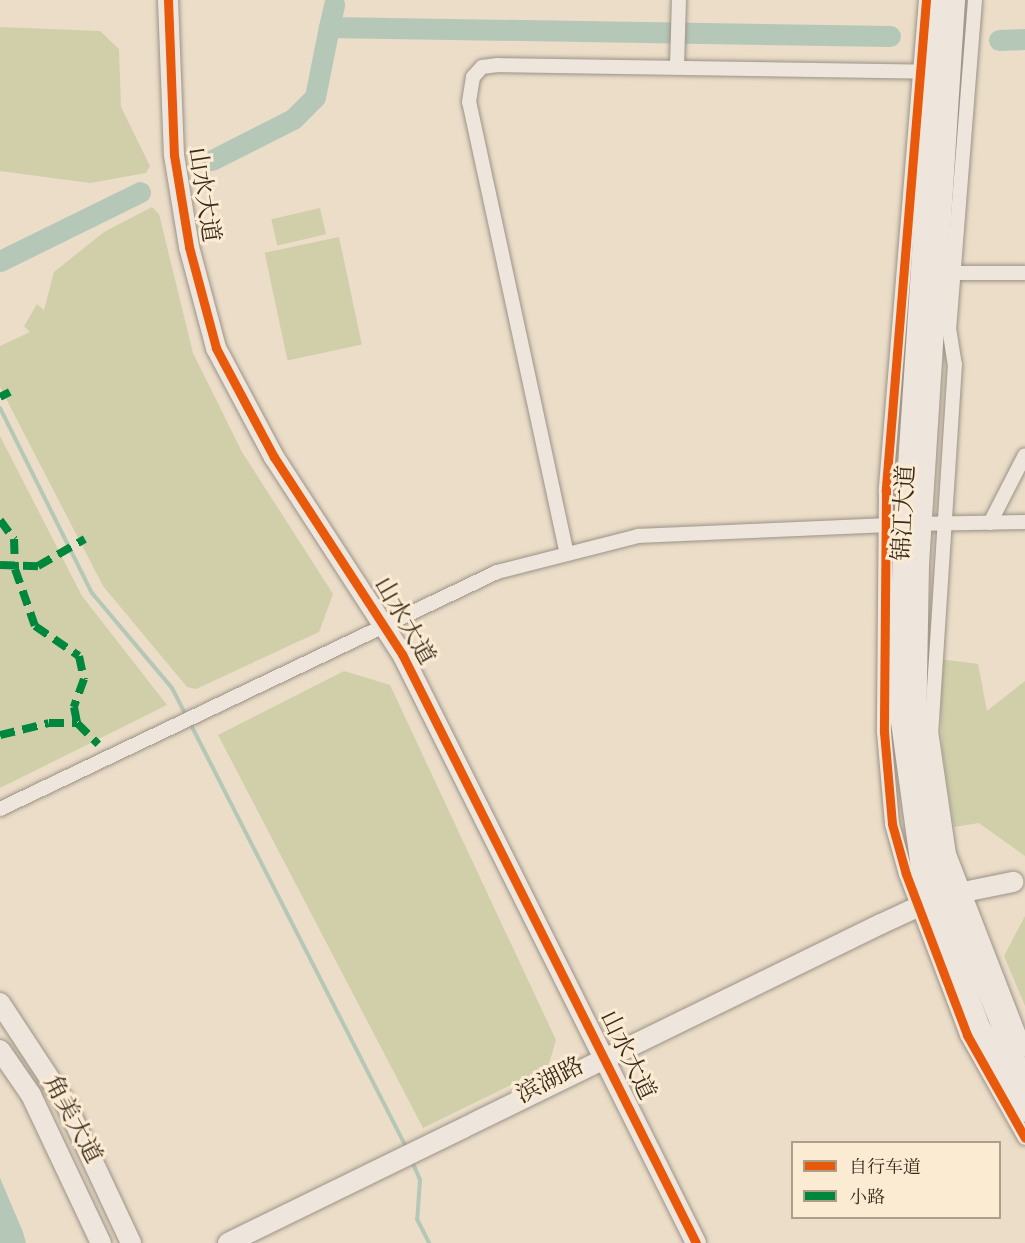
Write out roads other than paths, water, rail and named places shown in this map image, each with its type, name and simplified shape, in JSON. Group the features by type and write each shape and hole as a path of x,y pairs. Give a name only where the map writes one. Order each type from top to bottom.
{"street":[{"name":"山水大道","path":"168,0 174,155 189,247 216,348 274,456 386,626 696,1243"},
{"path":"926,0 904,525 884,732 892,824 940,899 1025,1050"},
{"name":"锦江大道","path":"939,0 904,525 916,732 940,899 980,1027 1025,1112"},
{"name":"锦江大道","path":"904,525 955,0"},
{"path":"975,0 949,328 955,364 931,731 949,854 940,899 967,1035 1025,1138"},
{"path":"677,59 679,4"},
{"path":"566,550 469,88 482,67 677,59 922,72"},
{"path":"953,273 1025,273"},
{"path":"990,523 1025,455"},
{"path":"0,808 497,572 566,550 697,530 1025,522"},
{"name":"滨湖路","path":"228,1243 604,1056 940,899 1013,882"},
{"name":"锦江大道","path":"940,899 1025,1084"},
{"name":"角美大道","path":"0,1003 65,1102 131,1243"},
{"name":"角美大道","path":"0,1050 31,1095 101,1243"}],"waterway":[{"path":"329,27 334,5"},
{"path":"212,160 293,119 315,97 329,27 890,36"},
{"path":"999,40 1025,39"},
{"path":"0,261 140,192"},
{"path":"0,408 92,593 172,688 186,716"},
{"path":"190,723 407,1149"},
{"path":"412,1161 420,1180 417,1219 429,1243"}]}
